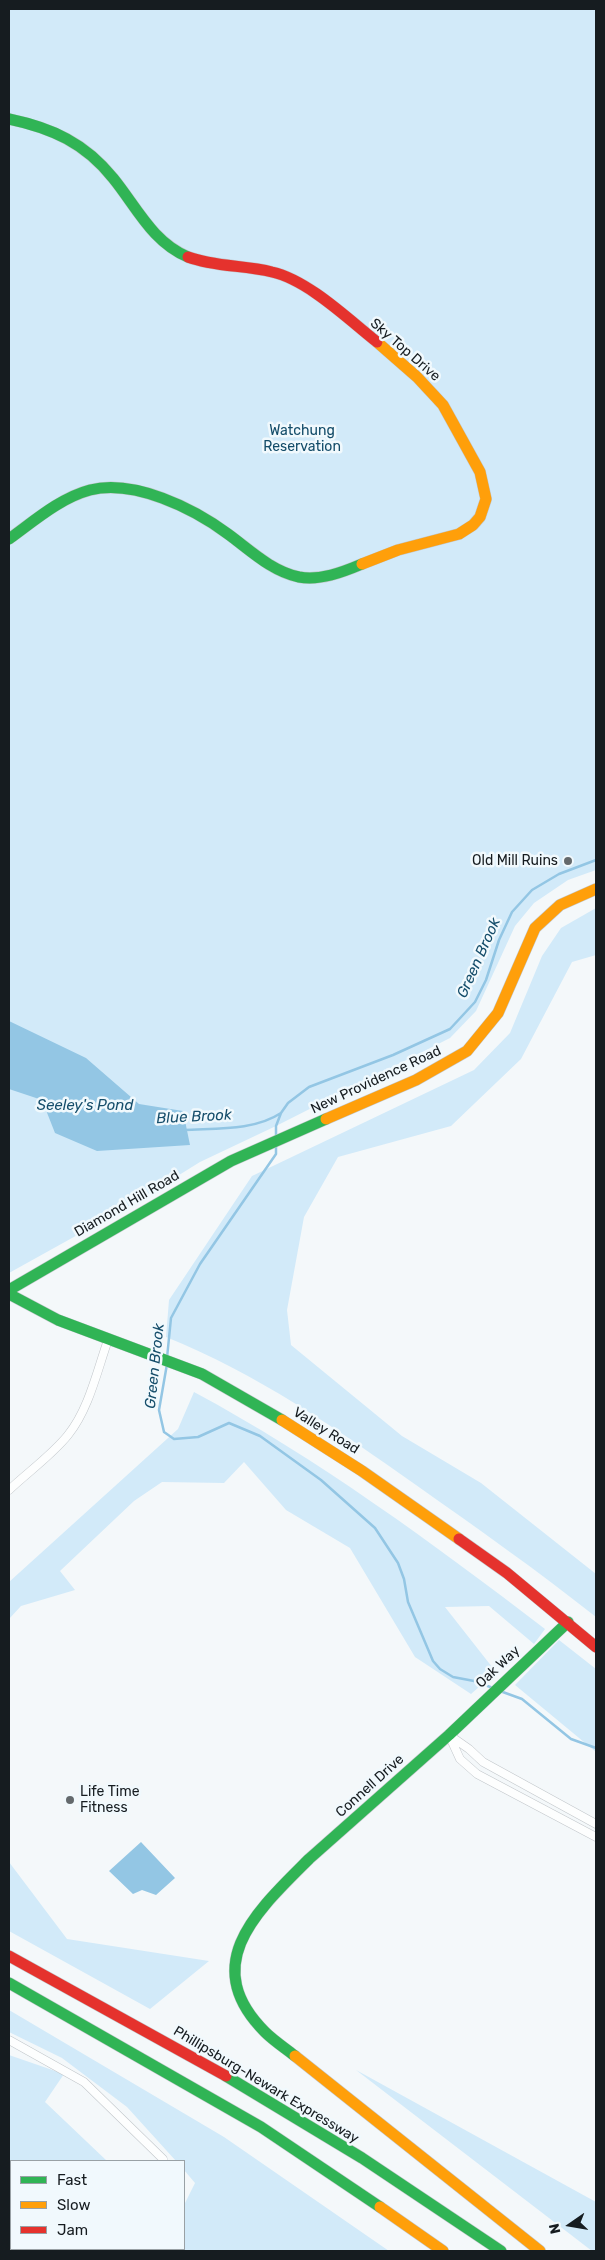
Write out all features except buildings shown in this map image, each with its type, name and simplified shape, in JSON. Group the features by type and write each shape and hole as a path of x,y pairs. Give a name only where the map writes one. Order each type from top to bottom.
{"main road":[{"name":"Sky Top Drive","path":"9,119 46,127 61,133 84,148 114,180 153,232 176,251 203,260 273,272 298,282 310,290 411,371 432,392 448,415 483,476 486,495 482,514 473,526 457,536 396,549 348,569 324,576 302,578 280,571 217,526 195,514 144,493 124,487 106,487 83,491 66,498 9,540"},
{"name":"New Providence Road","path":"263,1146 416,1080 467,1051 485,1031 498,1012 535,928 560,905 596,889"},
{"name":"Diamond Hill Road","path":"9,1292 211,1172 263,1146"},
{"name":"Valley Road","path":"9,1292 58,1320 202,1374 282,1421 362,1471 507,1573 596,1647"},
{"name":"Oak Way","path":"449,1735 568,1622"},
{"name":"Connell Drive","path":"449,1735 309,1859 256,1914 242,1935 237,1950 235,1978 244,2007 265,2032 540,2251"},
{"name":"Phillipsburg-Newark Expressway","path":"9,1956 184,2052 276,2106 452,2217 501,2251"},
{"path":"9,1983 261,2128 344,2180 443,2251"}],"street":[{"path":"9,1490 68,1436 86,1404 108,1340"},
{"path":"449,1735 483,1762 596,1824"},
{"path":"449,1735 460,1759 477,1774 596,1837"},
{"path":"9,2040 84,2082 163,2159"}],"green space":[{"name":"Watchung Reservation","path":"9,9 596,9 596,870 568,880 534,903 515,926 476,1011 450,1038 276,1126 200,1162 126,1208 9,1273"},
{"path":"596,908 596,955 572,962 521,1059 451,1126 338,1157 304,1217 287,1310 291,1345 402,1436 481,1483 596,1574 596,1617 484,1534 326,1423 232,1367 166,1337 169,1300 252,1176 474,1070 510,1033 542,956 561,928"},
{"path":"194,1392 285,1445 374,1503 461,1565 545,1629 534,1644 489,1606 445,1607 496,1672 471,1694 415,1657 350,1548 286,1510 244,1462 224,1483 162,1482 134,1501 60,1571 75,1590 21,1606 9,1619 9,1582 178,1429"},
{"path":"559,1640 596,1669 596,1752 515,1685"},
{"path":"9,1862 67,1939 209,1961 150,2009 9,1931"},
{"path":"9,2010 224,2137 389,2251 17,2250 185,2250 185,2203 195,2183 185,2171 185,2160 175,2160 127,2107 62,2058 9,2032"},
{"path":"9,2055 64,2074 45,2102 106,2160 10,2160 9,2246"},
{"path":"356,2070 596,2202 596,2251 592,2251"}],"water":[{"name":"Seeley's Pond","path":"9,1021 86,1058 139,1104 183,1111 190,1145 97,1151 55,1133 42,1100 9,1089"},
{"path":"141,1842 175,1878 156,1895 142,1890 133,1894 109,1871"}],"waterway":[{"name":"Green Brook","path":"276,1137 276,1126 281,1113 288,1103 309,1087 393,1055 450,1029 475,1002 486,980 499,940 512,912 532,890 559,874 596,860"},
{"name":"Blue Brook","path":"184,1130 247,1126 270,1119 281,1113"},
{"name":"Green Brook","path":"167,1358 171,1318 200,1264 276,1154 276,1145"},
{"name":"Green Brook","path":"167,1364 159,1410 164,1432 174,1439 198,1437 229,1423 260,1436 321,1480 375,1528 398,1563 404,1579 408,1602 433,1661 440,1669 453,1677 474,1681 493,1688"},
{"name":"Green Brook","path":"500,1691 522,1699 571,1739 596,1748"}],"traffic: fast":[{"path":"9,119 53,132 91,155 113,178 155,233 164,242 188,257"},
{"path":"9,539 68,498 90,490 107,488 125,489 144,492 181,506 214,524 270,565 289,574 307,578 323,577 362,564"},
{"path":"9,1290 231,1161 326,1119"},
{"path":"9,1294 58,1320 202,1374 282,1420"},
{"path":"309,1859 449,1735 568,1622"},
{"path":"295,2056 265,2032 245,2007 236,1983 236,1961 242,1939 255,1918 271,1898 309,1859"},
{"path":"9,1983 261,2127 380,2207"},
{"path":"226,2076 362,2158 501,2251"}],"traffic: slow":[{"path":"362,564 398,550 459,534 473,525 480,517 486,499 480,472 443,405 417,377 377,342"},
{"path":"326,1119 416,1080 467,1051 498,1013 535,928 560,905 596,889"},
{"path":"282,1420 362,1471 459,1539"},
{"path":"295,2056 540,2251"},
{"path":"380,2207 443,2251"}],"traffic: jam":[{"path":"188,257 209,263 261,270 286,276 327,301 377,342"},
{"path":"459,1539 507,1573 596,1647"},
{"path":"9,1956 226,2076"}],"place":[{"name":"Old Mill Ruins","path":"568,861"},
{"name":"Life Time Fitness","path":"70,1800"}]}
